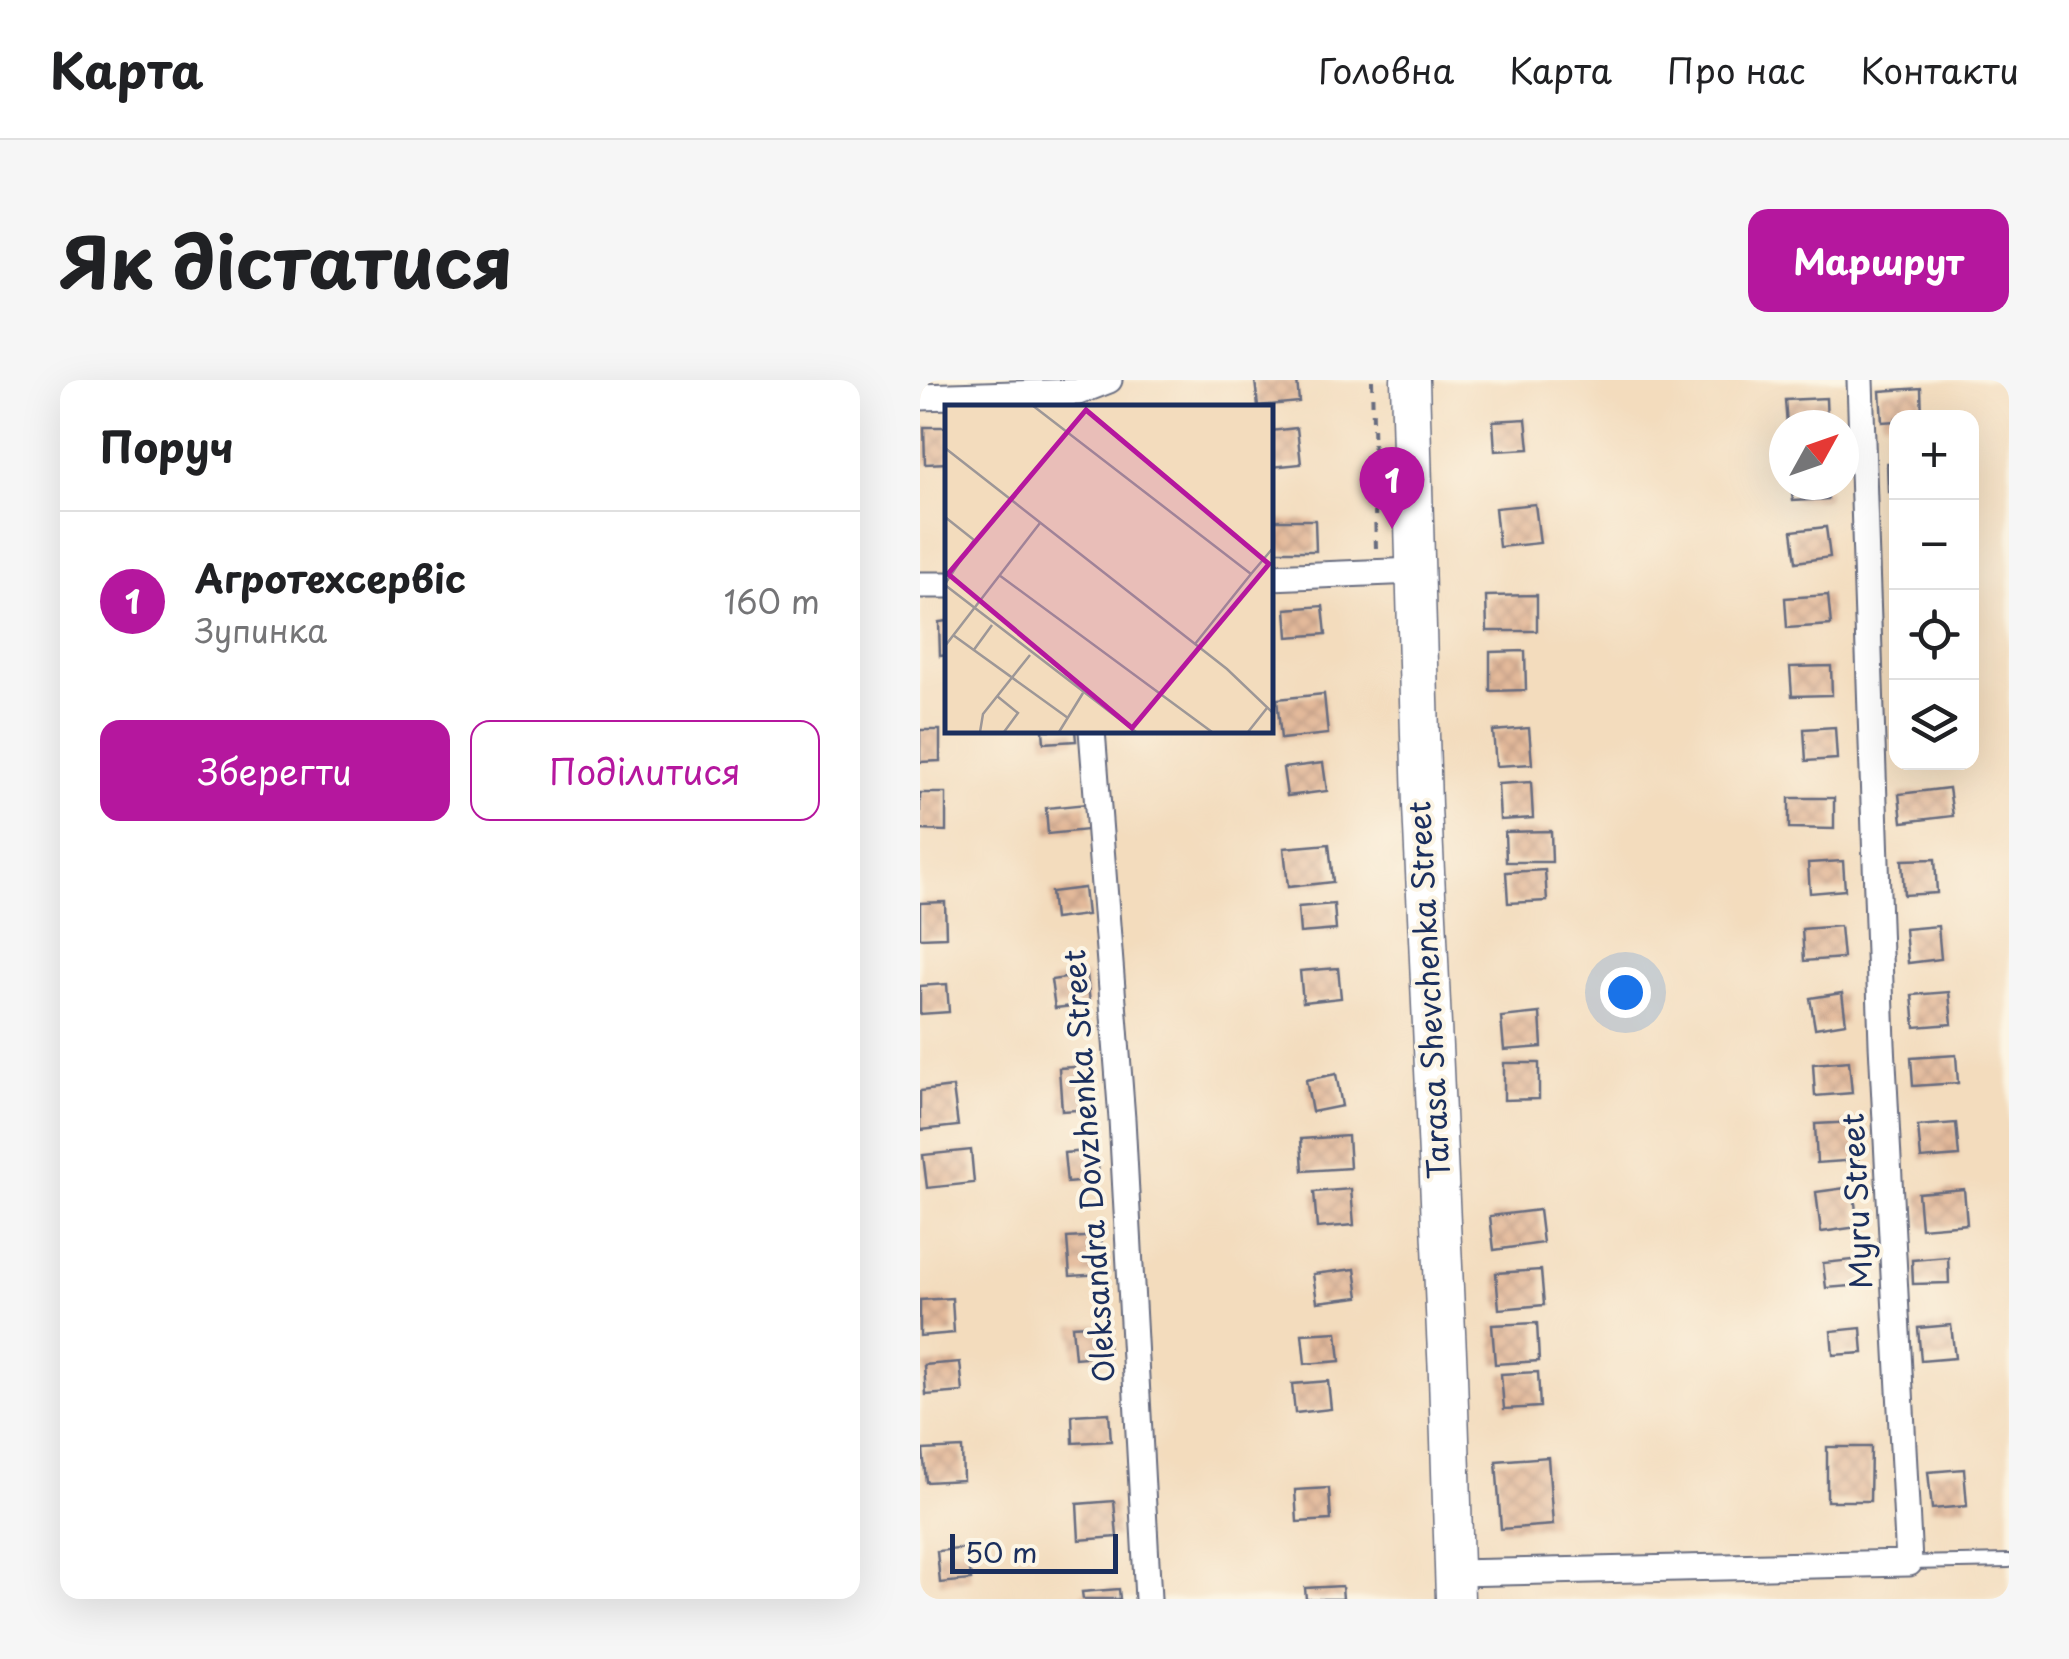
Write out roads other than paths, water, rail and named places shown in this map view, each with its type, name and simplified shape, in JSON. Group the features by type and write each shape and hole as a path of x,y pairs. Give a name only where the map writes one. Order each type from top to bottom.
{"street":[{"path":"920,397 1078,392 1109,380"},
{"name":"Tarasa Shevchenka Street","path":"1410,380 1422,825 1455,1586"},
{"name":"Myru Street","path":"1860,380 1882,1044 1909,1563"},
{"path":"1272,577 1416,571"},
{"name":"Oleksandra Dovzhenka Street","path":"1092,732 1122,1118 1148,1599"},
{"path":"1455,1586 1909,1563"}],"lane":[{"path":"1909,1563 2009,1561"}],"place":[{"name":"Агротехсервіс","path":"1392,529"}]}
